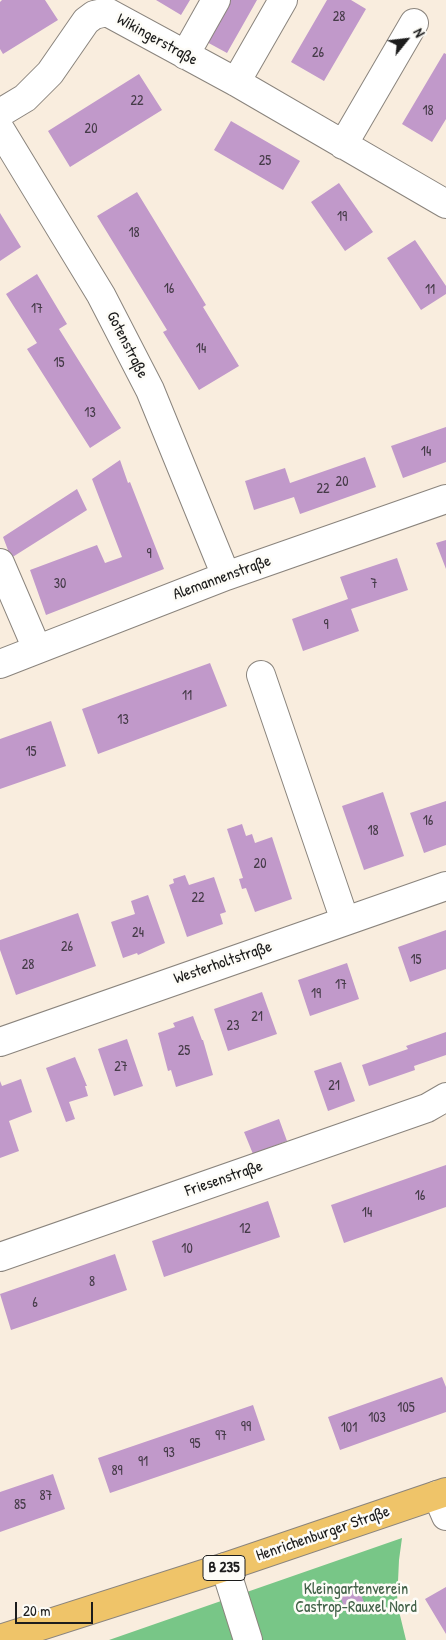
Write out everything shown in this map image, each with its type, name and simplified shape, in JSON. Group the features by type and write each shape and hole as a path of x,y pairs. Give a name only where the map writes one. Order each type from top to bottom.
{"main road":[{"name":"Henrichenburger Straße","path":"0,1639 225,1567 443,1501"}],"street":[{"path":"185,55 216,0"},
{"path":"236,82 283,0"},
{"name":"Wikingerstraße","path":"0,113 25,98 50,73 86,21 87,7 107,12 236,82 446,204"},
{"path":"343,144 414,22"},
{"name":"Gotenstraße","path":"0,129 101,294 150,390 226,576"},
{"name":"Alemannenstraße","path":"0,664 226,576 446,499"},
{"path":"0,563 37,649"},
{"path":"261,675 345,921"},
{"name":"Westerholtstraße","path":"0,1042 446,886"},
{"name":"Friesenstraße","path":"0,1258 427,1108 446,1096"},
{"path":"225,1567 248,1640"}],"green space":[{"name":"Kleingartenverein Castrop-Rauxel Nord","path":"402,1538 397,1603 406,1640 109,1640"}],"building":[{"path":"2,0 45,0 58,20 3,54 0,49 0,2"},
{"path":"156,0 190,0 181,15"},
{"path":"228,0 257,0 227,53 205,41"},
{"path":"327,0 351,0 366,9 324,81 291,62"},
{"path":"444,53 446,54 446,119 432,142 402,124"},
{"path":"139,74 162,110 70,167 48,131"},
{"path":"231,121 300,161 283,190 214,150"},
{"path":"339,183 373,232 345,251 311,202"},
{"path":"137,192 206,305 203,307 239,366 199,390 163,332 167,330 97,216"},
{"path":"0,213 21,247 0,261"},
{"path":"415,240 446,286 446,294 421,310 387,258"},
{"path":"37,274 67,324 59,329 121,428 90,448 27,349 37,343 6,294"},
{"path":"446,427 446,462 403,478 391,446"},
{"path":"365,457 376,487 300,514 294,497 254,510 245,481 285,468 290,483"},
{"path":"120,460 164,569 46,615 30,570 97,545 105,563 122,557 92,479"},
{"path":"77,489 87,510 11,558 3,537"},
{"path":"446,540 446,569 436,543"},
{"path":"397,558 408,590 351,609 359,631 303,651 292,619 348,599 340,577"},
{"path":"210,663 227,706 98,754 82,709"},
{"path":"51,721 66,766 0,789 0,739"},
{"path":"383,792 404,856 364,870 342,806"},
{"path":"446,801 446,845 424,853 410,813"},
{"path":"242,824 246,836 252,834 255,843 272,837 292,899 255,912 246,888 242,889 239,879 243,878 227,829"},
{"path":"185,875 189,885 214,877 226,912 220,914 223,924 187,937 169,885 174,883 173,879"},
{"path":"148,895 165,943 138,955 137,953 123,958 111,922 135,914 131,901"},
{"path":"78,913 96,966 16,995 0,950 0,940"},
{"path":"446,930 446,969 410,982 398,947"},
{"path":"347,963 359,999 310,1016 298,980"},
{"path":"262,992 277,1034 228,1051 214,1009"},
{"path":"193,1016 203,1040 213,1075 176,1087 171,1070 168,1071 158,1033 175,1027 173,1023"},
{"path":"446,1032 446,1055 414,1066 415,1070 369,1086 362,1065 408,1049 406,1046"},
{"path":"127,1039 143,1086 114,1096 98,1049"},
{"path":"75,1057 87,1086 85,1086 88,1096 69,1102 75,1119 66,1122 46,1068"},
{"path":"341,1062 355,1101 328,1111 314,1071"},
{"path":"21,1079 32,1112 9,1121 19,1151 0,1158 0,1081 2,1086"},
{"path":"279,1119 287,1141 253,1154 244,1132"},
{"path":"446,1165 446,1207 344,1243 331,1205"},
{"path":"268,1201 280,1237 164,1277 152,1241"},
{"path":"115,1254 127,1290 11,1330 0,1294"},
{"path":"442,1377 446,1387 446,1412 340,1450 328,1417"},
{"path":"253,1405 265,1440 110,1493 98,1458"},
{"path":"53,1474 65,1509 0,1532 0,1492"},
{"path":"357,1585 366,1607 347,1614 338,1591"},
{"path":"446,1587 446,1634 425,1599"}]}
